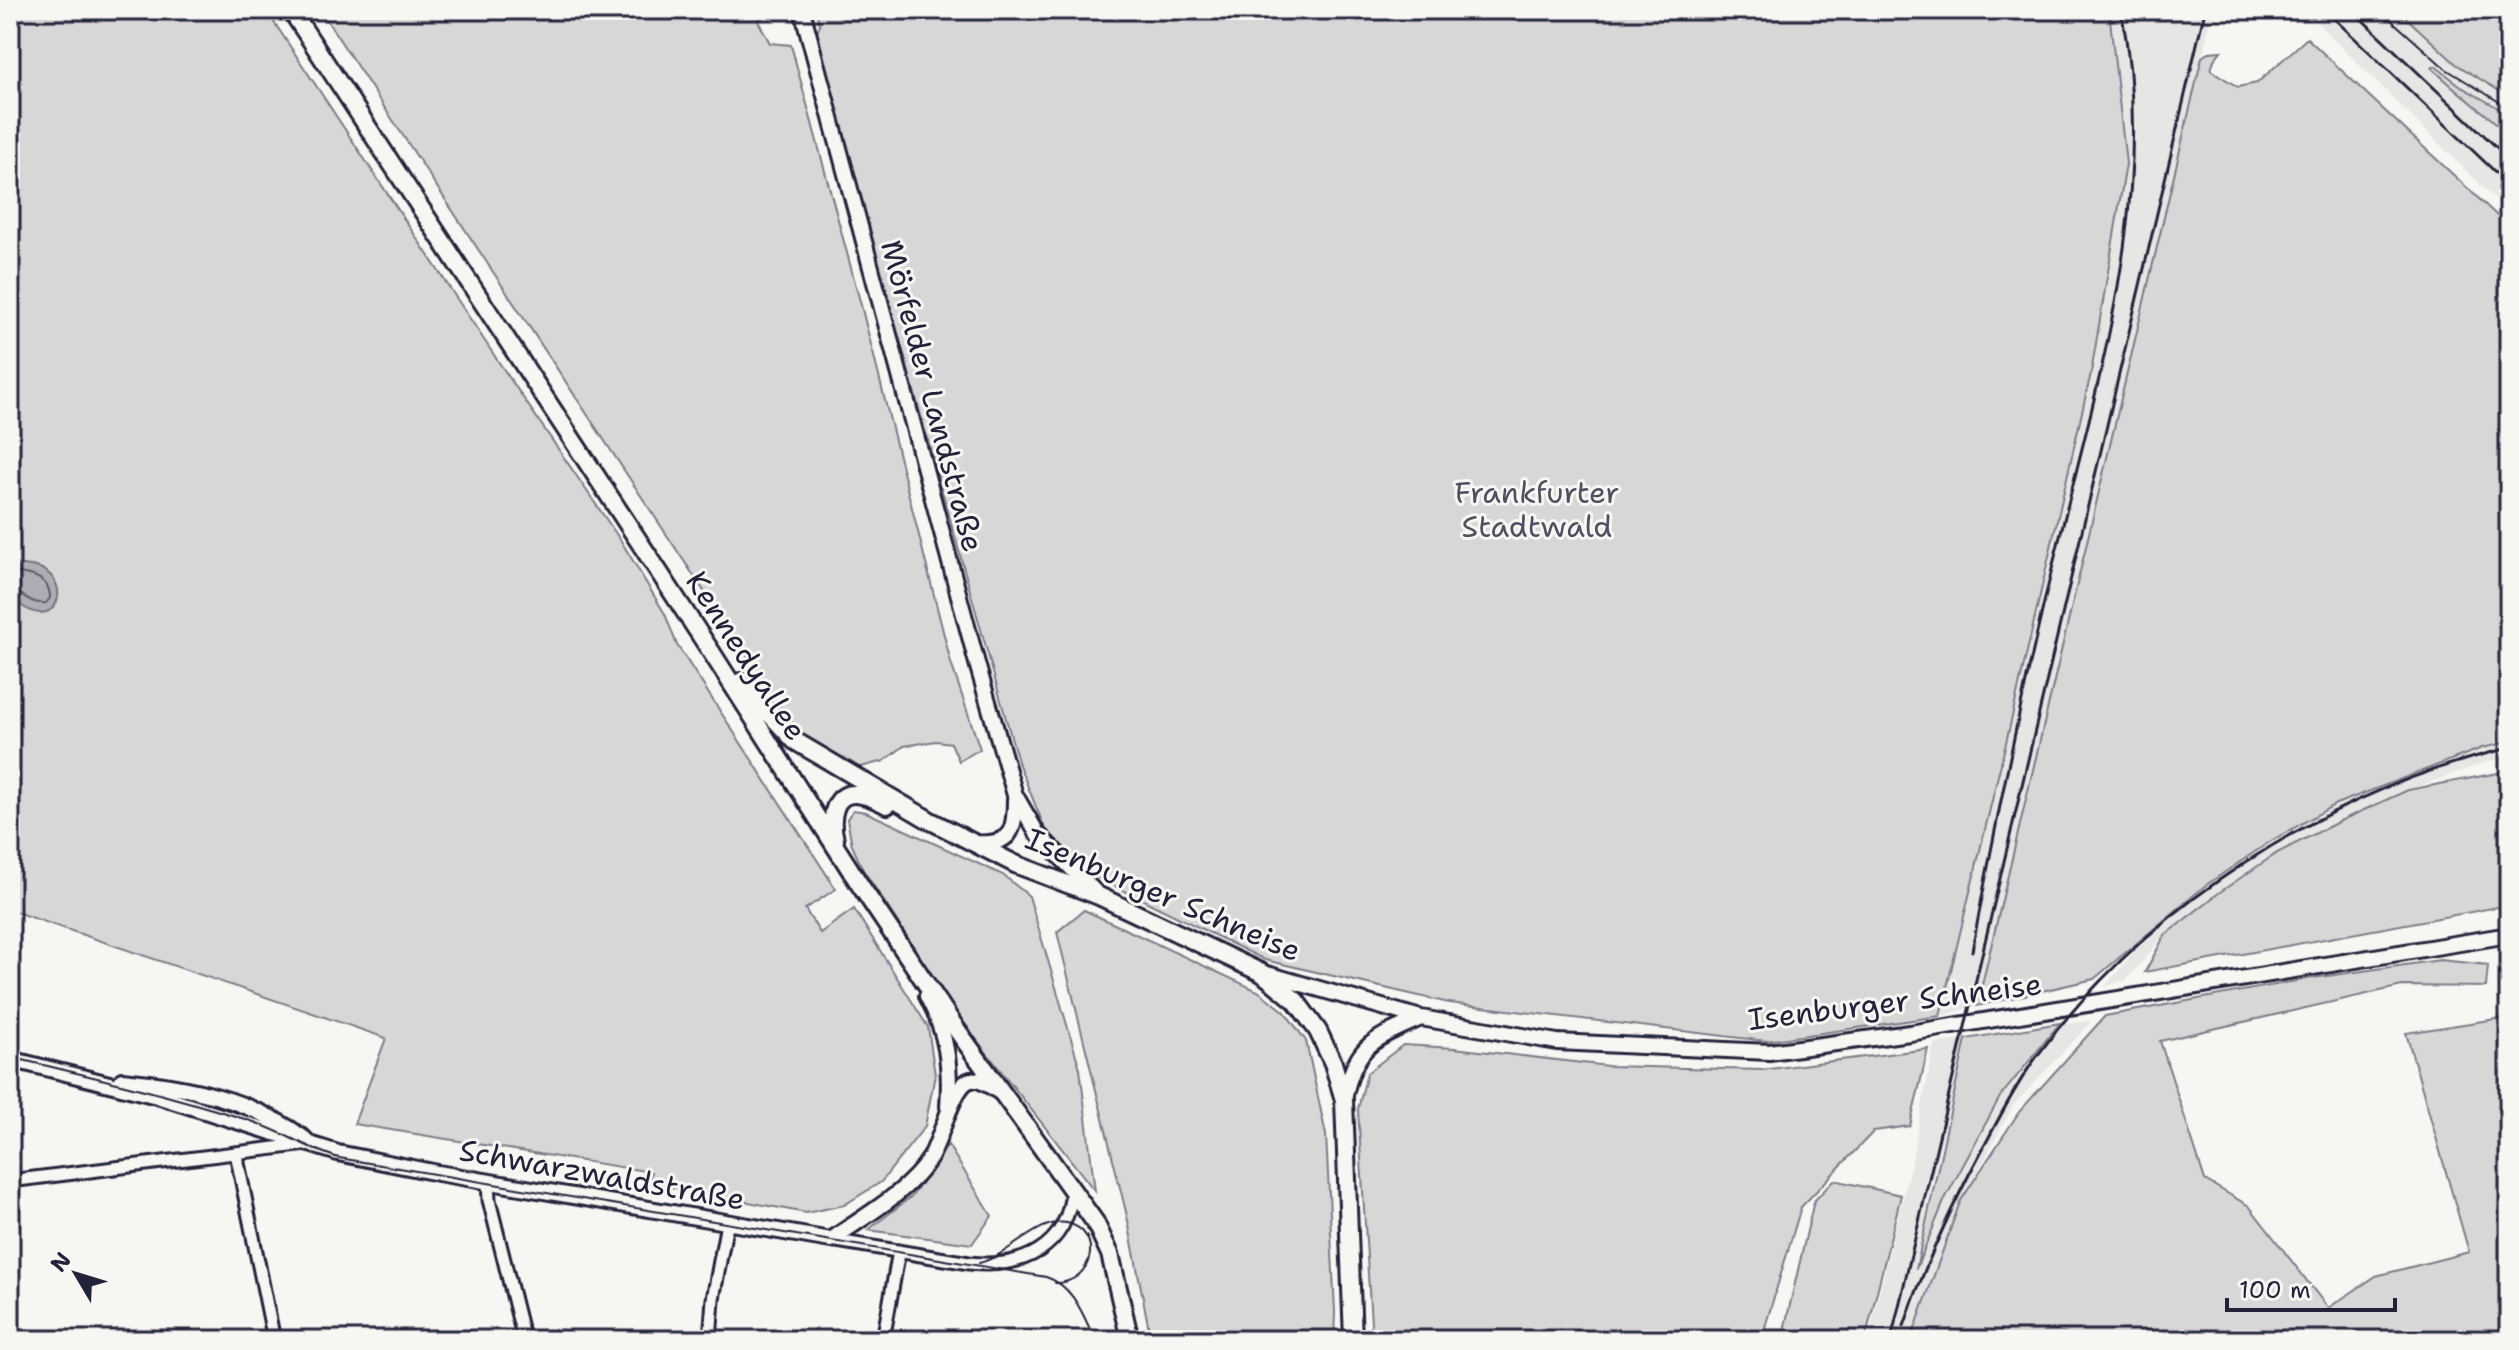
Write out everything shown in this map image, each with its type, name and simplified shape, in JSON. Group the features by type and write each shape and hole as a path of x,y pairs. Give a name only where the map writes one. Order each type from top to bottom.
{"main road":[{"name":"Kennedyallee","path":"291,10 837,849 1002,1094 1095,1222 1108,1249 1130,1340"},
{"name":"Mörfelder Landstraße","path":"802,10 1015,795 1037,833 1099,896"},
{"name":"Isenburger Schneise","path":"712,653 795,741 941,826 1015,864 1099,896 1262,973 1421,1018 1557,1042 1769,1052 1940,1028 2509,935"},
{"path":"837,849 831,824 832,812 847,796 863,795 941,826"},
{"name":"Mörfelder Landstraße","path":"973,843 994,842 1011,833 1015,822 1015,795"},
{"path":"1262,973 1296,1001 1318,1031 1333,1063 1344,1100"},
{"path":"921,974 920,985 935,1012 949,1054 946,1117"},
{"path":"1353,1340 1344,1100 1350,1072 1360,1054 1376,1040 1421,1018"},
{"name":"Schwarzwaldstraße","path":"10,1059 157,1096 338,1153 488,1182 831,1240"},
{"path":"831,1240 913,1179 931,1156 946,1117 968,1081 981,1082 1002,1094"}],"street":[{"path":"10,1181 312,1144"},
{"path":"236,1153 274,1340"},
{"path":"488,1182 489,1200 524,1340"},
{"name":"Schwarzwaldstraße","path":"831,1240 983,1265 1012,1263 1049,1242 1061,1231 1066,1223 1072,1190"},
{"path":"710,1340 713,1299 727,1223"},
{"path":"883,1340 899,1251"}],"shaded area":[{"path":"2109,10 2213,10 1977,1006 1940,1016 2091,373 2126,164"},
{"path":"2304,10 2398,10 2456,64 2509,97 2509,114 2450,79 2463,97 2509,134 2509,213"},
{"path":"2509,742 2509,756 2408,790 2277,853 2165,935 2126,980 2104,987 2152,931 2206,885 2271,841 2336,804 2482,748"},
{"path":"2092,1021 2013,1106 1959,1207 1911,1340 1868,1340 1912,1159 1934,1044 1966,1039 1928,1201 1915,1275 1946,1200 2002,1097 2063,1024"}],"green space":[{"path":"10,10 266,10 621,541 665,614 677,645 836,889 805,909 820,933 854,909 928,1027 935,1075 925,1126 881,1182 844,1205 806,1213 649,1183 651,1172 354,1124 386,1038 10,910"},
{"path":"320,10 770,10 758,21 770,43 791,45 861,305 951,663 980,749 959,761 951,743 936,741 904,746 884,761 857,768 799,735"},
{"name":"Frankfurter Stadtwald","path":"815,10 2109,10 2126,164 2091,373 1940,1016 1766,1041 1449,1003 1265,960 1090,874 1045,829 1019,765 846,149 817,33 820,24"},
{"path":"2398,10 2509,10 2509,97 2456,64"},
{"path":"2307,38 2509,227 2509,742 2482,748 2336,804 2271,841 2206,885 2094,979 1977,1006 2202,57 2209,52 2221,51 2211,70 2238,87 2257,83"},
{"path":"2435,66 2465,89 2509,114 2509,134 2432,68"},
{"path":"2509,771 2509,905 2145,972 2165,935 2277,853 2408,790"},
{"path":"853,810 866,812 1003,875 1029,896 1080,1069 1095,1191 965,1025 862,868 852,845 847,819"},
{"path":"1084,910 1258,991 1284,1011 1306,1041 1326,1135 1334,1340 1151,1340 1127,1216 1057,932"},
{"path":"2440,960 2488,965 2486,987 2402,986 2160,1041 2205,1180 2249,1206 2328,1308 2376,1276 2469,1252 2406,1033 2509,1017 2509,1340 1911,1340 1960,1202 2019,1112 2105,1016 2313,978"},
{"path":"2060,1023 2000,1097 1945,1199 1916,1269 1966,1039"},
{"path":"1403,1045 1608,1066 1762,1070 1928,1049 1910,1126 1874,1131 1801,1207 1765,1327 1767,1340 1372,1340 1358,1109 1367,1073"},
{"path":"948,1145 992,1216 972,1244 868,1230 912,1196"},
{"path":"1834,1180 1901,1195 1865,1340 1784,1340 1814,1201"}],"water":[{"path":"10,564 42,569 51,576 58,593 57,602 52,608 36,612 10,596"}],"tram line":[{"path":"2380,10 2446,69 2509,108"},
{"path":"10,1057 219,1111 260,1124 339,1158 1046,1277 1071,1294 1095,1340"},
{"path":"979,1263 1035,1231 1057,1223 1067,1223 1079,1228 1086,1236 1090,1256 1079,1275 1055,1283"}],"railway":[{"path":"1972,951 2031,661 2117,290 2128,220 2132,150 2131,80 2121,10"},
{"path":"1891,1340 2205,10"},
{"path":"2325,10 2509,185"},
{"path":"2352,10 2509,159"},
{"path":"1904,1326 1953,1207 2017,1086 2081,1001 2132,950 2187,904 2247,862 2310,824 2375,793 2442,767 2509,748"}]}
